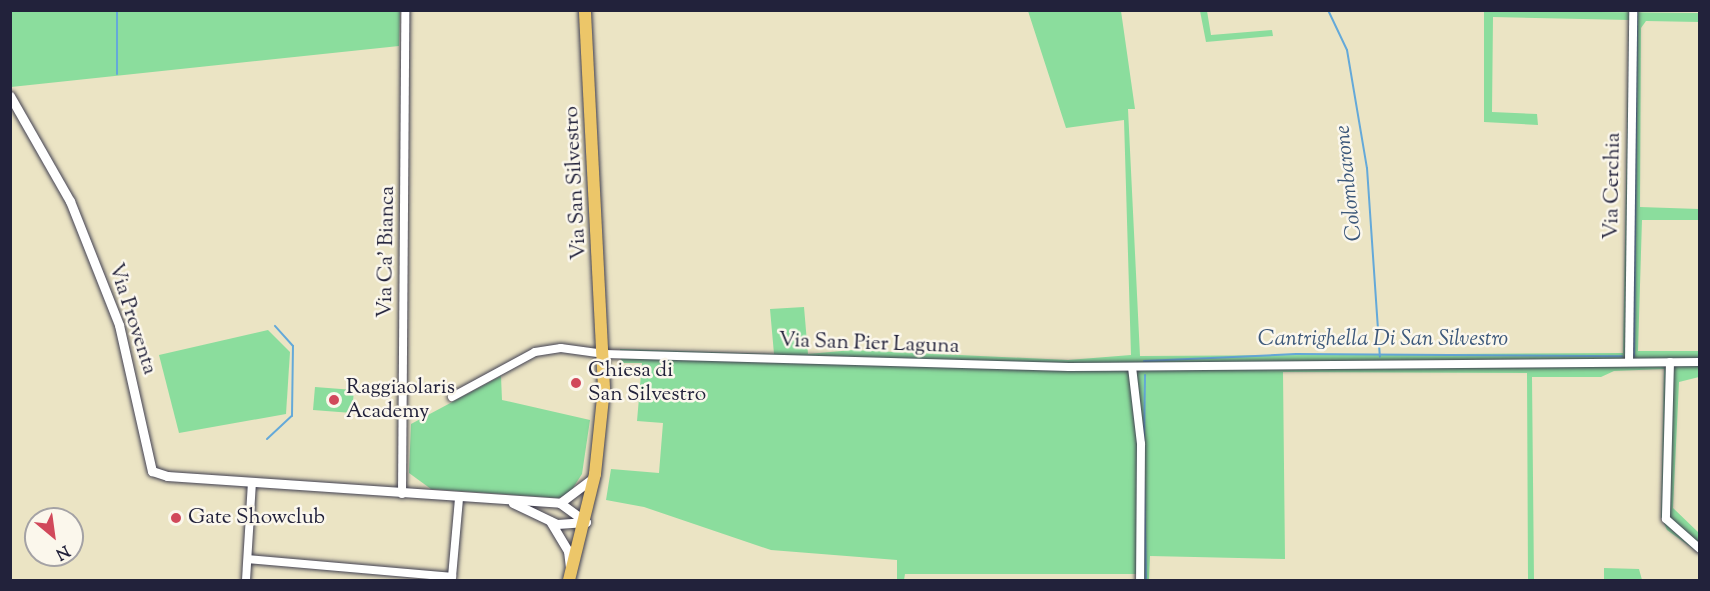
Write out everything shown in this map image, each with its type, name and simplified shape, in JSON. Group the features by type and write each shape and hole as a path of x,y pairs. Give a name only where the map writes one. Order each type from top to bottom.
{"main road":[{"name":"Via San Silvestro","path":"569,580 586,522 595,474 605,354 585,10"}],"street":[{"name":"Via Ca' Bianca","path":"402,494 405,10"},
{"name":"Via Cerchia","path":"1629,361 1632,10"},
{"name":"Via Proventa","path":"10,96 70,201 116,315 152,471 252,482 459,499 513,503 560,503"},
{"path":"452,397 535,352 561,348 605,354"},
{"name":"Via San Pier Laguna","path":"605,354 1132,367 1700,362"},
{"path":"1670,362 1666,519 1700,549"},
{"path":"1132,367 1141,444 1140,580"},
{"path":"586,522 560,503 578,494 595,474"},
{"path":"246,580 252,482"},
{"path":"248,559 452,577 459,499"},
{"name":"Via Proventa","path":"513,503 567,527 586,522"},
{"path":"550,521 568,551 569,580"}],"green space":[{"path":"10,11 400,11 399,46 11,87"},
{"path":"1028,11 1121,11 1135,109 1128,109 1140,356 1623,353 1629,20 1493,17 1492,112 1537,114 1538,125 1484,122 1484,11 1699,13 1699,22 1646,21 1641,28 1640,207 1699,209 1700,220 1642,220 1638,351 1699,351 1699,377 1679,382 1673,508 1699,533 1699,553 1667,530 1661,517 1664,369 1614,371 1601,377 1532,377 1534,580 1528,580 1527,373 1283,372 1285,559 1150,556 1149,580 1138,580 1137,574 905,574 904,580 897,580 897,560 771,550 644,507 606,500 611,469 659,473 663,423 637,421 642,363 621,363 620,349 774,354 770,309 804,307 808,354 853,350 1068,360 1131,355 1124,120 1066,128"},
{"path":"1200,11 1207,11 1211,35 1272,30 1273,36 1206,42"},
{"path":"268,330 290,352 286,414 179,433 159,355"},
{"path":"501,376 502,400 590,420 582,474 569,494 558,498 431,489 409,473 411,424"},
{"name":"Raggiaolaris Academy","path":"315,387 354,390 352,413 313,410"},
{"path":"1604,568 1639,569 1642,580 1604,580"}],"waterway":[{"path":"117,10 117,74"},
{"name":"Colombarone","path":"1328,10 1347,50 1367,168 1380,357"},
{"name":"Cantrighella Di San Silvestro","path":"1634,356 1637,10"},
{"path":"267,439 292,416 293,346 275,326"},
{"name":"Colombarone","path":"1144,361 1296,354 1622,356"},
{"name":"Cantrighella Di San Silvestro","path":"1144,441 1145,375"},
{"name":"Cantrighella Di San Silvestro","path":"1144,477 1146,580"}],"place":[{"name":"Chiesa di San Silvestro","path":"576,383"},
{"name":"Raggiaolaris Academy","path":"334,400"},
{"name":"Gate Showclub","path":"176,518"}]}
